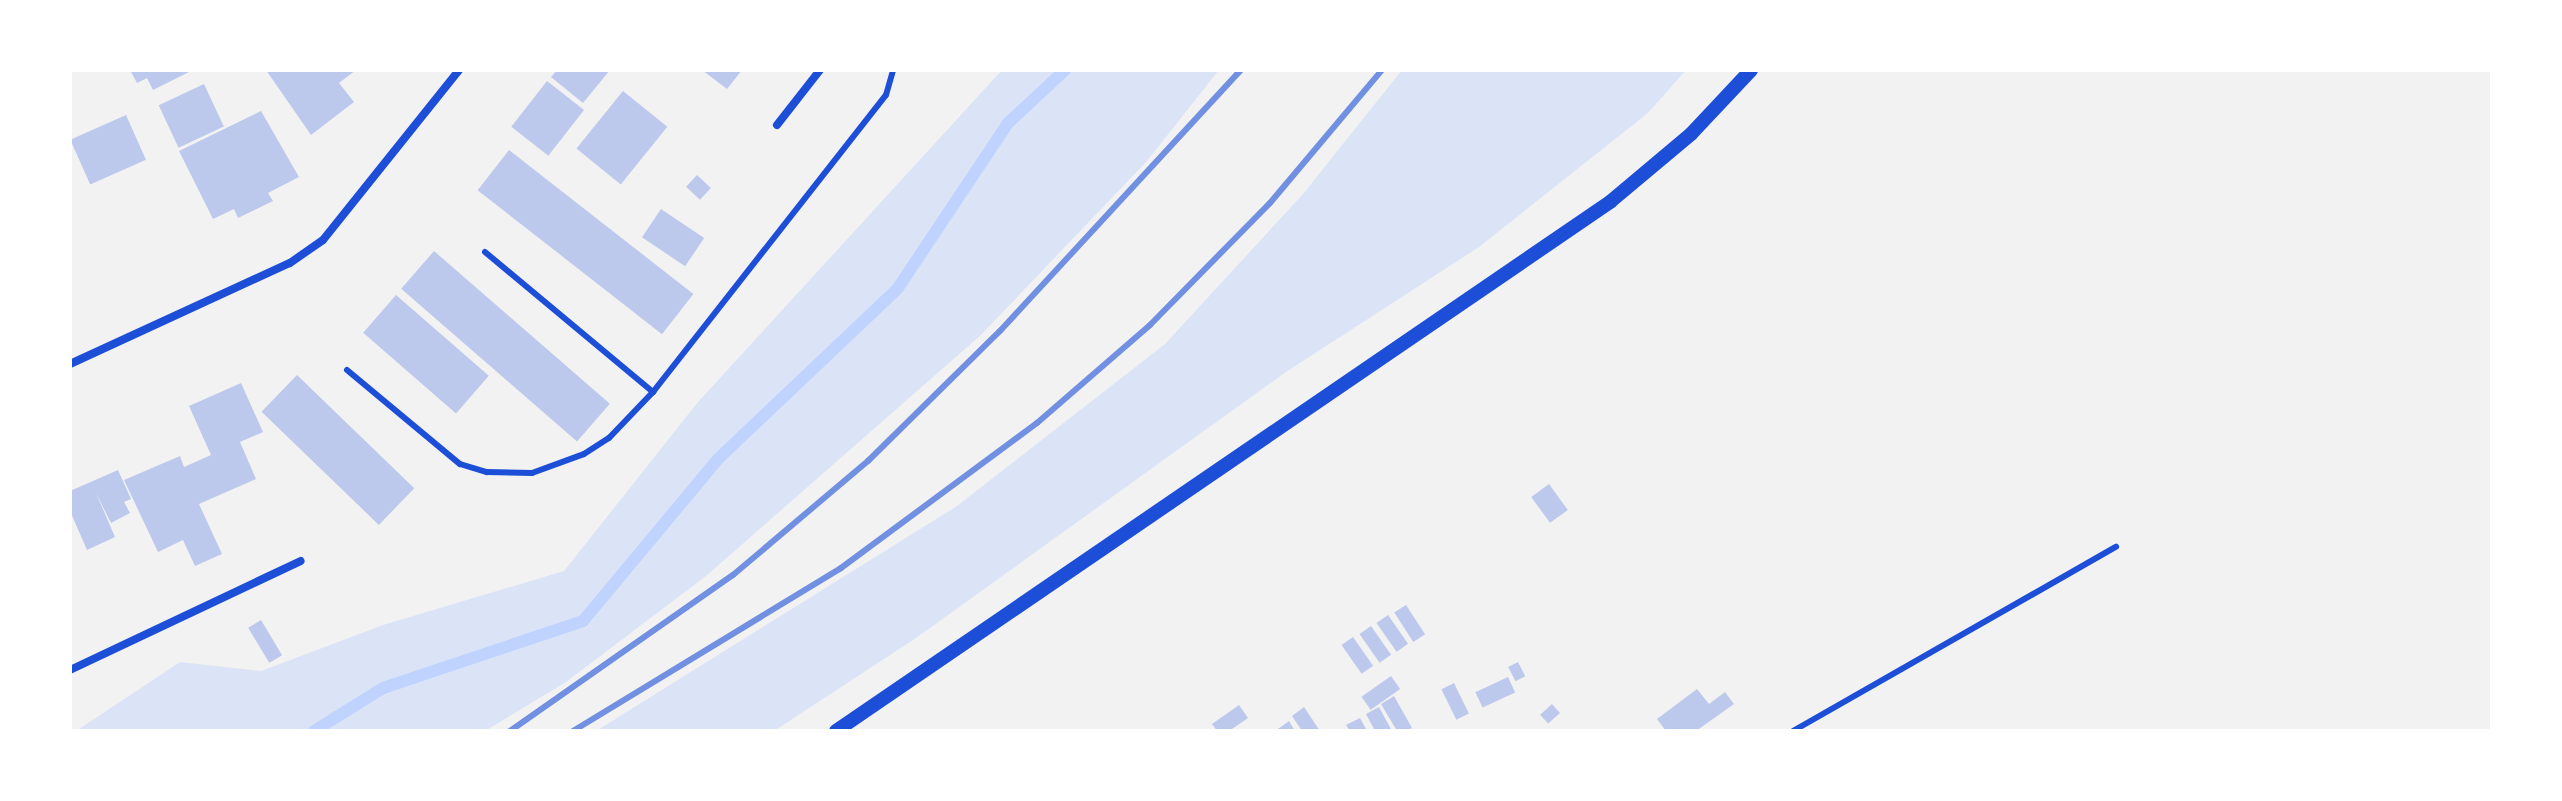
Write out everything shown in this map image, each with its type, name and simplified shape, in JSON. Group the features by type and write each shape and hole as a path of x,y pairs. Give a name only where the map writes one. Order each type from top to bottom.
{"street":[{"path":"70,364 290,263 323,240 459,70"},
{"path":"777,125 820,70"},
{"path":"836,731 1610,202 1691,134 1751,70"},
{"path":"70,670 301,561"}],"lane":[{"path":"347,370 460,464 487,472 554,469 609,438 653,392 886,95 893,70"},
{"path":"485,252 653,392"},
{"path":"1793,731 2116,547"}],"shaded area":[{"path":"1002,70 1219,70 1147,161 981,335 706,576 566,682 485,731 76,731 180,662 261,671 383,625 564,571 698,402"},
{"path":"1402,70 1686,70 1648,113 1479,247 1286,372 916,638 774,731 596,731 957,506 1165,344 1303,194"}],"building":[{"path":"130,70 193,70 153,90 147,78 137,83"},
{"path":"266,70 356,70 339,83 354,102 311,135"},
{"path":"557,70 610,70 583,103 551,77"},
{"path":"702,70 742,70 727,89"},
{"path":"547,81 584,110 548,156 511,127"},
{"path":"204,84 224,127 179,148 159,105"},
{"path":"623,91 667,127 621,184 576,149"},
{"path":"261,111 299,177 268,193 273,201 238,218 234,209 213,219 179,151"},
{"path":"126,115 146,160 90,185 70,140"},
{"path":"509,150 693,294 662,334 478,190"},
{"path":"697,175 711,188 700,200 686,187"},
{"path":"661,209 704,238 685,266 642,237"},
{"path":"434,251 610,404 577,442 401,289"},
{"path":"396,295 489,376 456,413 363,333"},
{"path":"297,375 414,488 379,525 262,412"},
{"path":"241,383 263,432 240,442 256,479 199,504 222,554 195,566 183,540 158,552 124,480 180,456 184,467 211,455 189,406"},
{"path":"118,470 131,499 124,502 130,513 111,523 96,493 115,537 87,550 70,511 70,491"},
{"path":"1549,484 1568,510 1550,523 1531,497"},
{"path":"1406,605 1425,634 1413,642 1394,613"},
{"path":"1388,615 1408,644 1397,652 1377,623"},
{"path":"261,620 282,655 269,663 248,628"},
{"path":"1371,626 1391,655 1380,663 1360,634"},
{"path":"1353,637 1373,666 1362,674 1342,645"},
{"path":"1518,662 1525,676 1515,681 1508,667"},
{"path":"1391,676 1400,689 1371,710 1362,697"},
{"path":"1508,677 1515,692 1483,708 1475,692"},
{"path":"1454,683 1469,714 1456,720 1441,689"},
{"path":"1697,689 1709,704 1725,692 1734,704 1696,731 1666,731 1657,719"},
{"path":"1394,696 1412,728 1407,731 1397,731 1381,704"},
{"path":"1552,704 1560,713 1548,724 1540,715"},
{"path":"1239,705 1248,718 1229,731 1217,731 1212,724"},
{"path":"1304,707 1320,731 1302,731 1292,716"},
{"path":"1379,707 1392,731 1375,731 1366,714"},
{"path":"1360,718 1367,731 1350,731 1346,725"},
{"path":"1289,721 1295,731 1275,731"}],"waterway":[{"path":"314,731 383,688 583,621 718,459 898,288 1008,123 1065,70"}],"railway":[{"path":"510,731 733,575 868,461 1000,331 1241,70"},
{"path":"573,731 841,568 1037,423 1150,325 1270,203 1382,70"}]}
